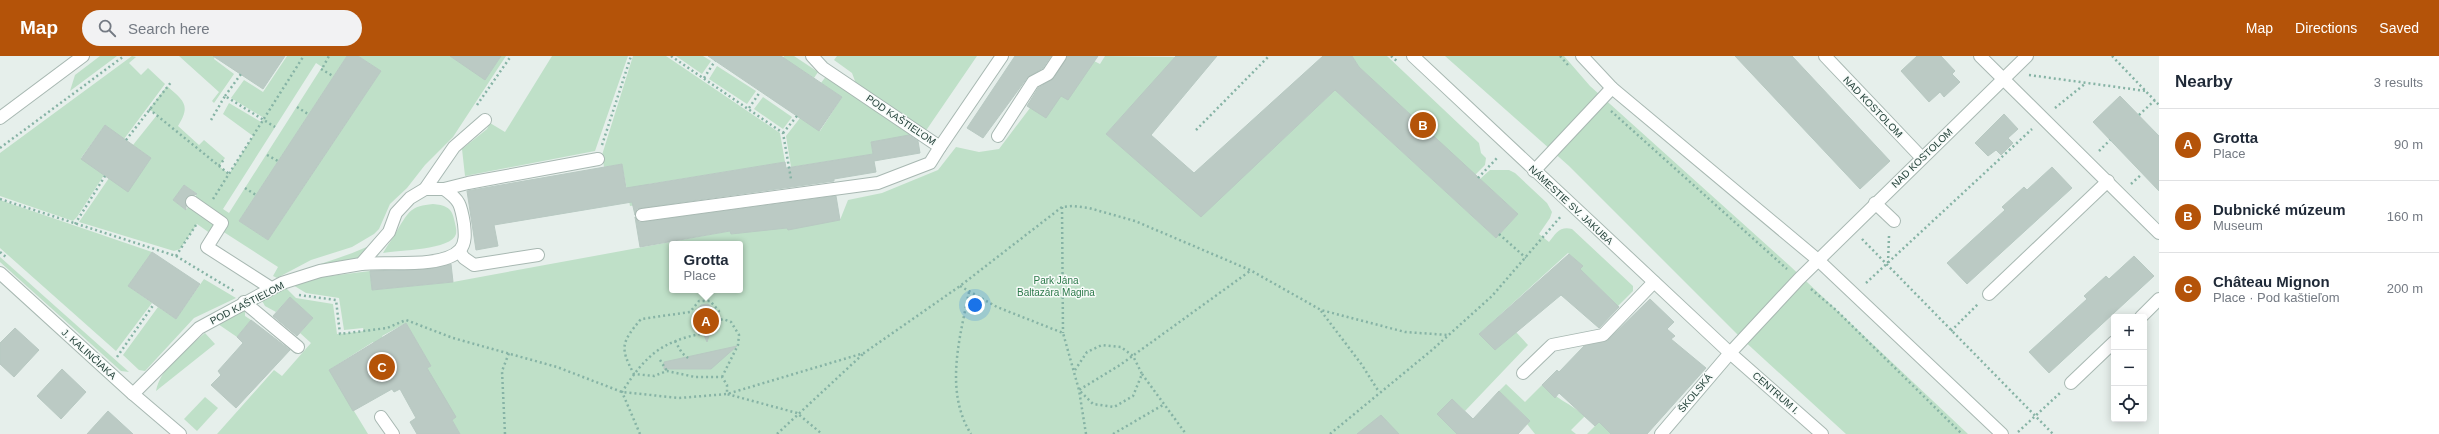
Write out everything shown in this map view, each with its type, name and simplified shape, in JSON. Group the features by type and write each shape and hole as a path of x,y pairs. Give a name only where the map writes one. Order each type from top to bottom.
{"street":[{"path":"0,118 83,56"},
{"name":"POD KAŠTIEĽOM","path":"812,56 823,68 940,147 1002,56"},
{"path":"998,136 1033,82 1048,74 1060,56"},
{"name":"NÁMESTIE SV. JAKUBA","path":"1413,56 1730,353"},
{"path":"1582,56 1612,88 1818,260 2002,434"},
{"name":"NAD KOSTOLOM","path":"1825,56 1922,158"},
{"path":"1980,56 2006,75 2043,119 2108,181 2159,233"},
{"name":"NAD KOSTOLOM","path":"1798,279 2027,56"},
{"path":"1534,171 1612,88"},
{"path":"361,264 390,232 396,213 410,198 425,189 454,147 485,120"},
{"path":"642,215 878,183 930,163 940,147"},
{"path":"425,189 444,189 468,183 598,159"},
{"path":"1989,294 2108,181"},
{"path":"444,189 457,198 462,213 465,234 464,244 459,251 464,258 474,265 538,255"},
{"path":"192,202 222,223 207,247 276,286"},
{"path":"1875,203 1894,221"},
{"name":"POD KAŠTIEĽOM","path":"133,394 199,328 276,286 320,271 361,264 444,260 459,251"},
{"name":"J. KALINČIAKA","path":"0,273 133,394 180,434"},
{"name":"ŠKOLSKÁ","path":"1661,434 1730,353 1798,279"},
{"path":"1523,373 1552,345 1603,335 1654,282"},
{"path":"2143,314 2159,300"},
{"path":"246,301 298,347"},
{"path":"2071,383 2111,345"},
{"name":"CENTRUM I.","path":"1730,353 1822,434"},
{"path":"381,417 393,434"}],"path":[{"path":"0,148 124,56"},
{"path":"176,256 302,56"},
{"path":"330,56 322,68 333,76"},
{"path":"485,120 473,112 510,56"},
{"path":"598,159 631,56"},
{"path":"671,56 749,108 783,133 791,180"},
{"path":"1196,130 1269,56"},
{"path":"1560,56 1569,68"},
{"path":"2112,56 2159,105"},
{"path":"704,78 715,61"},
{"path":"211,120 225,96 241,74"},
{"path":"2006,75 2146,91"},
{"path":"126,140 172,81"},
{"path":"1854,294 2043,119 2086,83"},
{"path":"749,108 760,92"},
{"path":"225,96 275,127"},
{"path":"2139,115 2155,100"},
{"path":"1600,102 1798,279 1836,310 1962,434"},
{"path":"297,107 308,114"},
{"path":"150,109 229,174"},
{"path":"783,133 797,116"},
{"path":"267,155 278,161"},
{"path":"1478,178 1500,156"},
{"path":"219,166 225,158"},
{"path":"75,224 105,176"},
{"path":"245,188 256,195"},
{"path":"0,199 176,256 246,301"},
{"path":"1330,434 1492,296 1526,258 1570,204"},
{"path":"777,434 864,353 960,286 1062,207 1073,206 1089,208 1134,221 1250,270 1321,310 1405,332 1448,335"},
{"path":"1062,207 1063,333 1075,370 1086,434"},
{"path":"1500,234 1526,258"},
{"path":"1888,263 1889,236"},
{"path":"1861,238 1888,263 1951,331 2053,434"},
{"path":"1079,390 1095,382 1250,270"},
{"path":"276,286 297,295 336,300 340,334 387,328 406,320 453,338 557,367 622,392 679,398 727,394 864,353"},
{"path":"960,286 997,307 1063,333"},
{"path":"1808,293 1813,291"},
{"path":"969,292 957,349 956,391 971,434"},
{"path":"1951,331 1989,294"},
{"path":"634,374 624,356 626,337 641,319 690,312 699,301 706,300 716,306 720,317 717,321 723,319 731,322 740,335 738,345 722,377"},
{"path":"117,357 154,304"},
{"path":"1321,310 1362,365 1379,392"},
{"path":"622,392 646,358 665,345 705,333"},
{"path":"675,341 682,353 688,358"},
{"path":"1075,370 1087,352 1102,345 1121,347 1132,356 1163,405 1186,434"},
{"path":"505,434 502,371 509,353"},
{"path":"660,360 667,371"},
{"path":"634,374 654,376 667,371 695,377 722,377"},
{"path":"1079,390 1093,404 1114,407 1133,396 1142,374"},
{"path":"722,377 727,385 727,394"},
{"path":"2016,434 2071,383"},
{"path":"622,392 640,434"},
{"path":"727,394 798,413 822,434"},
{"path":"1113,434 1163,405"}],"green space":[{"path":"100,56 117,56 70,91 75,75"},
{"path":"132,56 136,57 129,63 141,75 148,68 165,84 124,139 105,125 81,158 104,175 77,217 73,221 0,196 0,153"},
{"path":"179,56 215,56 214,59 234,74 214,103 212,101 219,92"},
{"path":"287,56 347,56 239,221 268,240 381,71 358,56 450,56 485,79 501,56 506,56 453,137 425,165 407,188 390,204 379,229 374,234 352,247 311,260 277,278 273,276 278,267 219,229 214,236 197,224 180,249 174,251 79,222 109,178 128,191 151,158 133,145 157,115 149,109 167,86 184,104 184,113 178,126 199,145 204,140 225,158 219,166 229,174 253,136 223,114 229,103 261,122 264,118 231,98 244,80 263,92","holes":["316,63 322,67 229,213 223,209","184,185 197,194 186,210 173,200"]},
{"path":"552,56 628,56 595,151 465,176 462,149 487,129 490,123 505,132"},
{"path":"633,56 666,56 780,133 785,162 649,184 652,203 630,206 622,164 604,167 602,155"},
{"path":"676,56 703,56 711,61 702,74"},
{"path":"784,56 794,56 818,72 814,78 783,58"},
{"path":"837,56 977,56 925,132 858,89 852,73 834,60"},
{"name":"Park Jána Baltazára Magina","path":"1105,56 1176,57 1106,134 1201,216 1335,90 1496,238 1518,214 1480,179 1490,170 1509,170 1515,173 1547,203 1552,212 1550,218 1539,234 1549,242 1561,229 1572,229 1633,286 1633,291 1618,306 1580,269 1582,266 1568,253 1479,334 1495,350 1516,332 1528,345 1465,411 1452,399 1437,414 1457,434 460,434 452,420 455,417 427,368 431,366 406,323 382,336 385,341 376,346 373,342 329,370 368,434 217,434 274,370 282,376 311,343 300,333 313,318 290,297 276,312 265,306 261,299 286,288 296,298 333,304 337,334 364,331 363,328 344,330 339,298 306,293 293,285 314,278 370,271 372,290 453,282 669,242 669,293 743,293 743,241 676,241 730,231 731,234 840,220 848,200 882,193 938,170 956,147 979,152 999,149 1030,108 1061,96 1094,61 1100,64"},
{"path":"1352,56 1387,56 1479,143 1481,153 1486,158 1485,165 1475,175 1359,67"},
{"path":"1445,56 1564,56 1590,86 1790,266 1968,434 1846,434 1741,338 1569,166"},
{"path":"717,66 756,91 747,104 709,79"},
{"path":"827,75 917,134 871,142 873,154 791,167 786,136 800,118 820,131 842,97 821,83"},
{"path":"763,97 792,117 783,129 754,109"},
{"path":"0,200 152,252 128,286 152,303 116,351 0,248"},
{"path":"433,204 447,207 453,215 456,234 452,239 435,246 383,253 411,210 420,206"},
{"path":"375,243 360,261 299,273 356,251"},
{"path":"0,257 129,372 121,371 0,262"},
{"path":"204,279 236,298 194,318 145,371 139,370 123,355 158,307 176,319"},
{"path":"245,310 245,316 251,320 237,337 218,324"},
{"path":"205,333 215,344 156,391 163,374 169,366"},
{"path":"1506,384 1525,402 1542,385 1552,394 1580,412 1585,416 1571,430 1576,434 1535,434 1527,424 1530,421 1499,391"},
{"path":"205,397 218,408 197,431 184,419"},
{"path":"1599,422 1611,434 1587,434"}],"building":[{"path":"213,56 285,56 263,89"},
{"path":"347,56 358,56 381,71 268,240 239,221"},
{"path":"450,56 501,56 485,80"},
{"path":"708,56 781,56 842,97 819,131"},
{"path":"1015,56 1051,56 1043,68 1027,78 983,138 967,128"},
{"path":"1067,56 1098,56 1068,100 1061,96 1046,118 1027,106 1038,88 1054,78"},
{"path":"1176,56 1217,56 1151,135 1194,173 1323,56 1352,56 1359,67 1518,214 1496,238 1335,90 1201,217 1106,134"},
{"path":"1735,56 1792,56 1890,161 1860,189"},
{"path":"1917,56 1941,56 1955,71 1952,74 1960,82 1944,97 1940,92 1929,102 1901,71"},
{"path":"2120,96 2159,136 2159,191 2093,122"},
{"path":"2004,114 2018,129 2008,138 2013,143 2001,155 1996,150 1988,156 1975,143"},
{"path":"105,125 151,158 128,192 81,159"},
{"path":"909,135 918,141 920,153 874,161 876,172 834,179 834,181 641,208 637,209 635,215 632,202 494,225 498,246 476,250 467,191 622,164 626,188 785,162 786,168 873,154 871,142"},
{"path":"2052,167 2072,188 1967,284 1947,263 2005,210 2002,207 2024,187 2027,190"},
{"path":"184,185 197,194 186,198 186,210 173,200"},
{"path":"836,196 840,220 788,230 787,228 731,234 730,231 640,247 635,217 639,222"},
{"path":"152,252 200,284 176,319 128,286"},
{"path":"1569,254 1583,266 1580,269 1619,307 1599,328 1561,295 1495,350 1479,334"},
{"path":"2134,256 2154,276 2113,314 2111,314 2111,316 2049,373 2029,352 2087,299 2084,296 2106,276 2109,279"},
{"path":"451,264 453,282 372,290 370,271 428,269"},
{"path":"290,297 313,318 297,336 273,316"},
{"path":"1650,299 1674,322 1667,329 1675,336 1671,339 1706,368 1647,434 1611,434 1599,422 1595,426 1559,393 1555,398 1542,385 1557,370 1559,372 1584,346 1608,340"},
{"path":"708,304 714,309 715,316 707,342 695,314 701,305"},
{"path":"251,320 290,350 236,408 211,385 221,375 218,371 243,343 237,337"},
{"path":"406,323 431,366 427,368 456,417 452,420 460,434 417,434 410,422 416,418 400,389 394,392 392,389 353,411 329,370"},
{"path":"15,328 39,350 14,377 0,364 0,343"},
{"path":"737,346 711,369 664,369 664,362"},
{"path":"62,369 86,392 61,419 37,396"},
{"path":"1499,391 1530,421 1518,434 1457,434 1437,414 1452,399 1473,419"},
{"path":"108,411 133,434 87,434"},
{"path":"1381,415 1399,434 1357,434"}],"place":[{"name":"Dubnické múzeum","path":"1423,125"},
{"name":"Grotta","path":"706,321"},
{"name":"Château Mignon","path":"382,367"}]}
